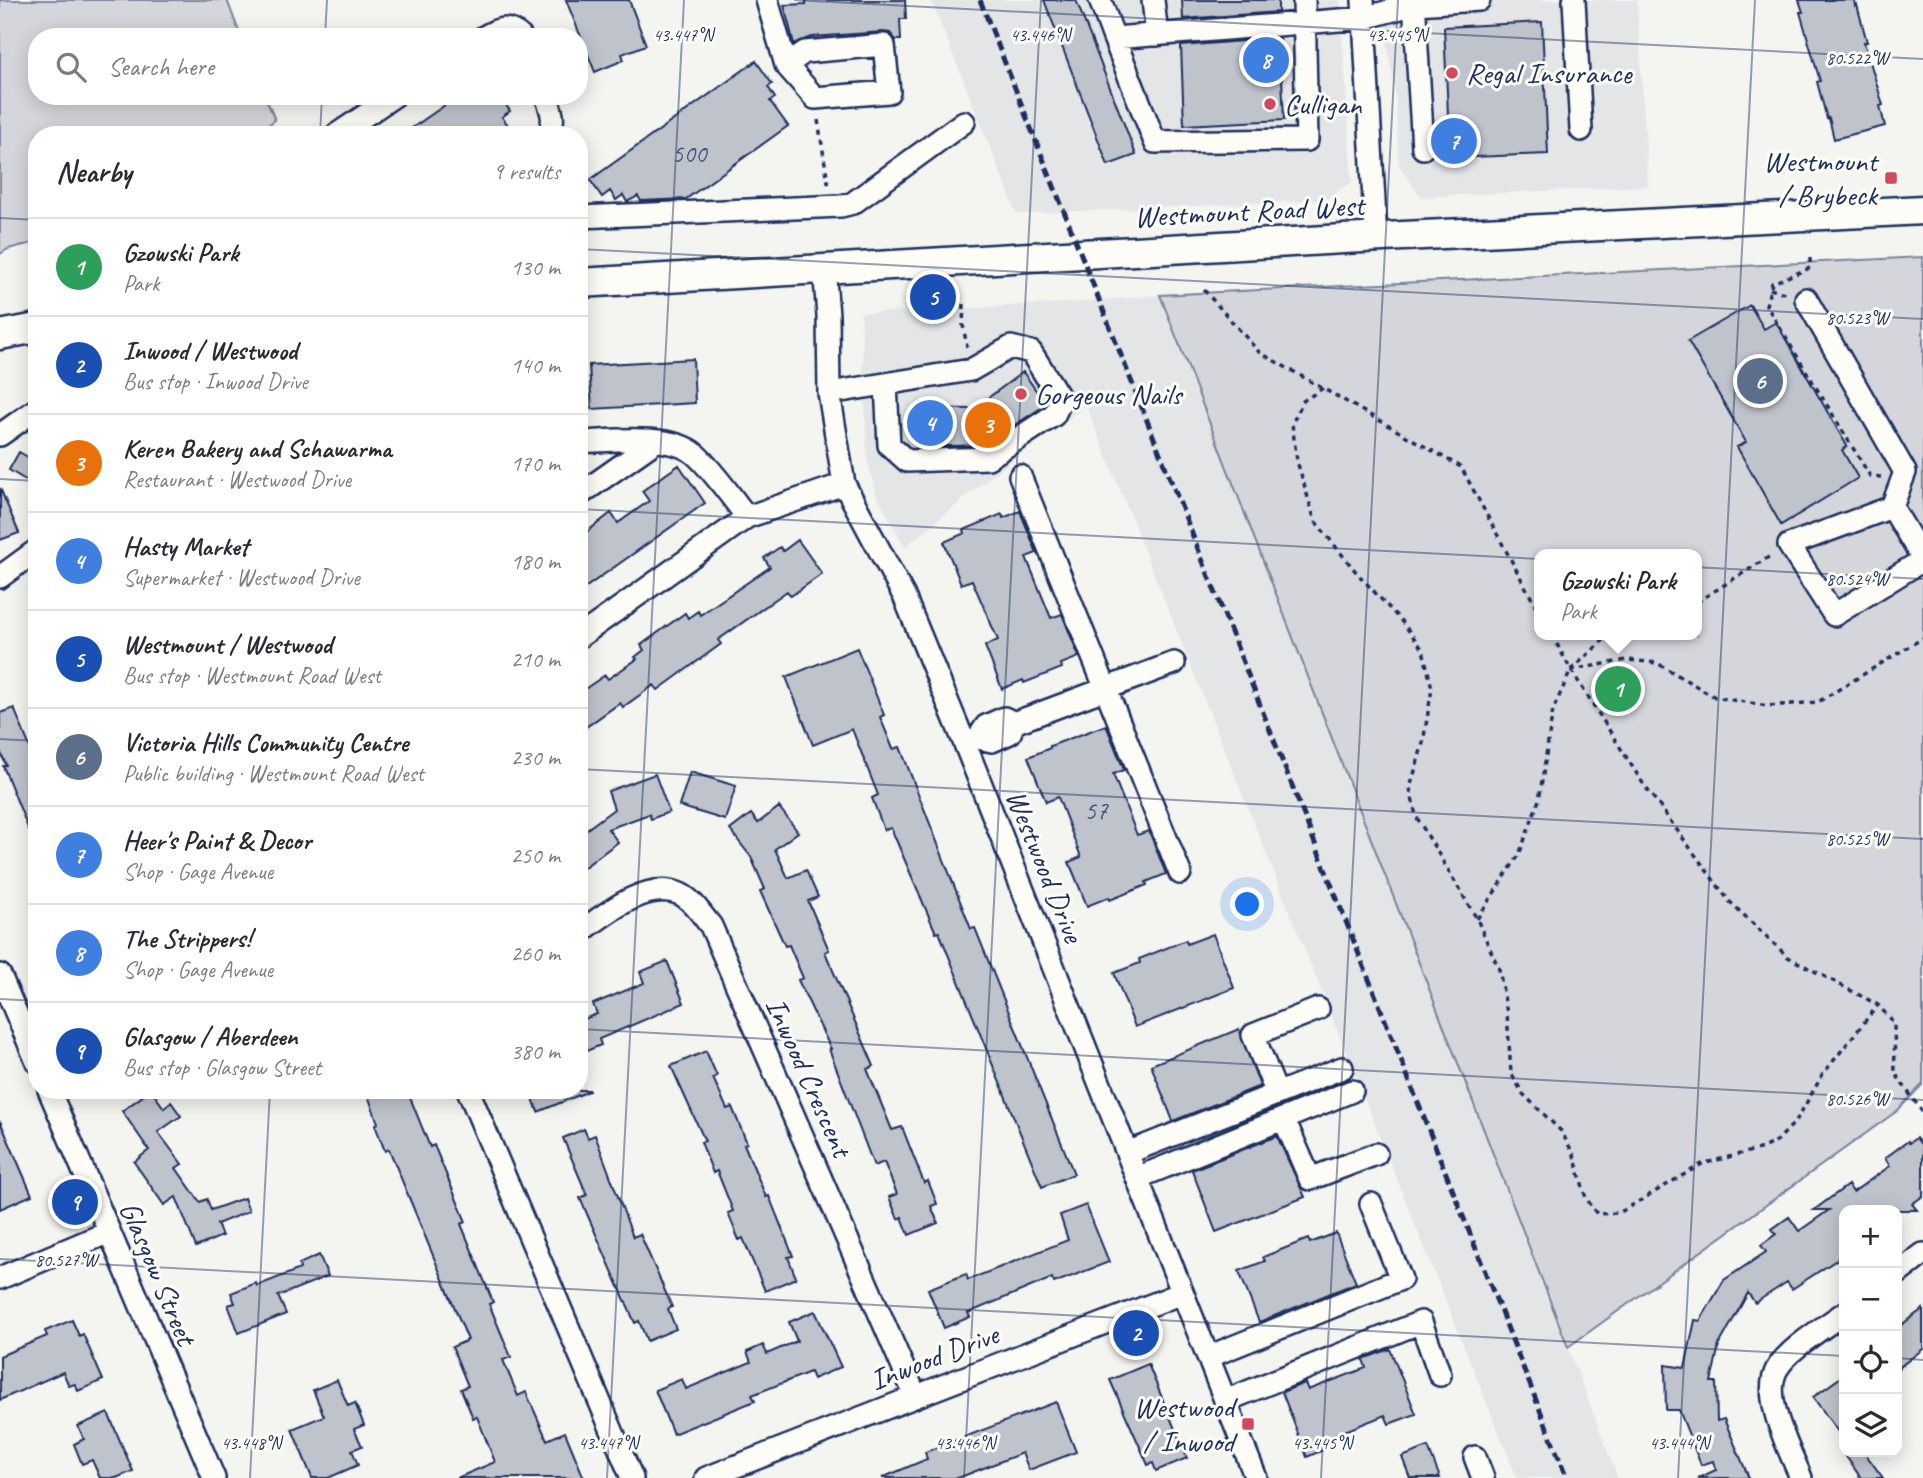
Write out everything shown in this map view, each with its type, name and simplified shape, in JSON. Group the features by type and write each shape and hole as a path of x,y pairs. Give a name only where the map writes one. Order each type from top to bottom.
{"main road":[{"name":"Westmount Road West","path":"588,282 1923,210"},
{"path":"0,335 28,330"}],"street":[{"path":"767,0 786,65 814,98 890,92 884,45 805,52 786,65"},
{"path":"1100,0 1155,142 1307,140 1304,0"},
{"path":"1153,0 1157,35"},
{"path":"1114,38 1305,23 1363,9 1414,2 1479,0"},
{"path":"1574,0 1581,130"},
{"path":"1414,2 1423,148"},
{"path":"1363,9 1376,238"},
{"path":"349,126 381,105"},
{"path":"550,105 553,113 552,126"},
{"path":"588,217 841,206 853,203 964,122"},
{"name":"Westwood Drive","path":"824,268 830,393 844,484 904,596 972,741 1127,1153 1255,1478"},
{"path":"1806,299 1914,470 1892,507 1789,545 1834,615 1923,560 1892,507"},
{"path":"830,393 971,370 1011,347 1031,352 1061,400 1054,415 988,458 906,461 889,444 886,384"},
{"path":"3,428 28,414"},
{"path":"588,442 656,441 675,444 695,453 747,517"},
{"path":"588,489 656,441"},
{"path":"1020,476 1180,873"},
{"path":"588,631 747,517 844,484"},
{"path":"0,577 28,557"},
{"path":"972,741 992,741 1010,733 1014,723 1174,663"},
{"name":"Inwood Crescent","path":"588,927 620,904 647,894 668,891 681,894 711,926 915,1395"},
{"path":"0,975 28,1041"},
{"path":"1277,1094 1253,1035 1318,1009"},
{"path":"1127,1153 1342,1068"},
{"path":"1137,1178 1352,1091"},
{"name":"Glasgow Street","path":"53,1099 214,1478"},
{"path":"472,1099 632,1478"},
{"path":"1284,1119 1310,1179 1376,1154"},
{"path":"1208,1357 1401,1279 1371,1204"},
{"path":"0,1278 109,1232"},
{"path":"1902,1270 1923,1254"},
{"name":"Inwood Drive","path":"706,1478 1182,1293"},
{"path":"1801,1478 1773,1404 1772,1385 1777,1368 1794,1350 1839,1317"},
{"path":"1225,1401 1421,1322 1440,1375"},
{"path":"1475,1457 1483,1478"}],"path":[{"path":"814,98 829,188 841,206"},
{"path":"1810,258 1810,268 1772,283 1766,304 1870,476"},
{"path":"1203,290 1259,352 1461,467 1534,603"},
{"path":"964,304 963,325 971,370"},
{"path":"1323,388 1303,401 1292,424 1297,461 1315,521 1423,650 1432,688 1423,743 1410,788 1416,816 1477,919 1499,969 1507,1013 1511,1073 1523,1094 1561,1131 1574,1155 1586,1198 1597,1214 1619,1213 1702,1164 1763,1148 1778,1140 1796,1121 1823,1074 1878,1004"},
{"path":"1702,599 1789,545"},
{"path":"1571,670 1627,660 1657,663 1715,697 1768,706 1818,702 1923,638"},
{"path":"1555,640 1644,785 1729,901 1788,957 1878,1004 1894,1023 1895,1073 1923,1113"},
{"path":"1477,919 1519,855 1539,800 1553,709 1571,670 1604,640"}],"shaded area":[{"path":"0,0 227,0 238,28 28,28 28,105 269,105 275,120 267,126 28,126 28,244 0,254"},
{"path":"931,0 1340,0 1352,182 1325,200 1017,214"},
{"path":"1383,0 1637,0 1648,186 1421,197 1399,165 1395,90 1385,31"},
{"path":"1923,257 1923,1084 1897,1111 1568,1347 1160,295"},
{"path":"1160,295 1618,1478 1517,1478 1086,405 989,478 905,547 876,494 867,457 861,313 1052,304"}],"building":[{"path":"566,0 629,0 646,45 622,54 624,60 595,72 588,55 588,28 577,28"},
{"path":"806,0 905,0 906,19 900,19 901,40 883,32 812,37 794,44 784,5 806,4"},
{"path":"1044,0 1076,0 1136,155 1108,165"},
{"path":"1182,0 1278,0 1278,12 1183,19"},
{"path":"1799,0 1854,0 1883,105 1880,106 1885,126 1834,139 1817,82 1820,81"},
{"path":"1542,22 1548,154 1450,158 1444,27"},
{"path":"1280,38 1284,120 1184,125 1181,46"},
{"path":"756,61 772,84 768,87 775,98 770,101 788,126 686,199 641,201 638,196 627,202 623,195 616,200 610,191 602,197 590,180"},
{"path":"445,105 506,105 510,111 502,117 507,126 415,126"},
{"path":"1750,305 1764,329 1776,322 1847,446 1842,450 1858,478 1781,525 1737,447 1746,442 1688,341"},
{"path":"693,359 695,403 592,409 589,365"},
{"path":"1023,372 1045,403 1044,406 984,445 918,447 916,408 973,409"},
{"path":"19,452 28,457 28,482 9,470"},
{"path":"679,465 705,503 588,586 588,531 611,513 618,523 649,501 642,491"},
{"path":"0,488 19,533 0,540"},
{"path":"1020,511 1037,553 1026,557 1051,618 1062,614 1079,657 1061,664 1062,668 1002,689 985,646 998,640 972,580 961,584 944,542 965,533 964,530 1002,514 1003,518"},
{"path":"798,540 822,574 791,596 787,591 718,640 721,644 658,690 654,685 623,707 620,703 588,726 588,687 605,675 608,679 637,659 635,657 644,650 641,645 685,613 688,618 698,611 700,615 770,567 764,558 780,547 783,551"},
{"path":"857,648 884,715 880,717 893,749 900,747 971,929 975,928 1074,1174 1042,1187 939,932 936,933 891,828 884,830 872,798 878,795 852,729 813,745 786,677"},
{"path":"14,708 28,743 28,828 3,766 6,765 0,751 0,713"},
{"path":"1106,725 1124,770 1113,774 1137,835 1149,831 1166,874 1110,900 1109,897 1087,906 1069,862 1081,857 1058,797 1046,802 1028,757"},
{"path":"690,772 736,786 725,820 679,806"},
{"path":"655,774 669,812 651,819 649,814 608,829 618,842 588,864 588,828 614,809 608,791"},
{"path":"779,807 798,832 775,849 788,878 806,870 818,897 808,901 829,950 825,952 874,1066 867,1069 892,1130 902,1127 924,1183 928,1181 937,1204 931,1206 938,1223 909,1235 902,1217 898,1219 889,1197 897,1194 884,1162 874,1166 831,1049 798,980 803,978 760,891 765,889 751,857 730,830 751,814 758,823"},
{"path":"1213,934 1234,988 1135,1027 1114,973 1140,963 1139,959 1186,940 1187,944"},
{"path":"667,961 684,1003 599,1039 601,1045 588,1050 588,1018 597,1014 593,1004 644,983 640,972"},
{"path":"1239,1029 1260,1086 1173,1121 1151,1065"},
{"path":"706,1051 717,1076 713,1078 727,1109 732,1107 747,1143 744,1144 793,1256 788,1257 796,1278 765,1291 743,1238 739,1240 728,1213 733,1211 717,1171 713,1173 701,1142 705,1141 671,1066"},
{"path":"139,1099 158,1099 164,1108 171,1102 181,1116 158,1132 182,1164 176,1168 200,1202 207,1199 211,1210 244,1198 249,1211 217,1224 222,1236 196,1247 176,1197 164,1205 134,1162 149,1150 122,1111"},
{"path":"369,1099 411,1099 430,1147 434,1145 466,1222 461,1224 493,1302 489,1304 511,1357 503,1360 518,1396 526,1392 547,1440 565,1432 584,1478 457,1478 495,1462 477,1417 473,1418 461,1389 468,1386 452,1347 468,1340 389,1149 385,1151 375,1125 378,1123"},
{"path":"533,1099 570,1099 538,1112"},
{"path":"0,1121 32,1195 0,1209"},
{"path":"584,1129 588,1138 595,1135 633,1237 640,1234 672,1307 668,1309 676,1329 647,1341 639,1321 635,1323 580,1198 587,1195 563,1138"},
{"path":"1277,1136 1305,1197 1216,1232 1192,1170"},
{"path":"1916,1138 1923,1147 1923,1196 1912,1204 1917,1210 1902,1210 1902,1205 1839,1205 1839,1258 1792,1289 1787,1282 1755,1303 1748,1293 1719,1345 1711,1382 1716,1382 1717,1421 1724,1419 1749,1478 1698,1478 1716,1470 1713,1461 1701,1465 1679,1410 1666,1410 1665,1365 1685,1368 1695,1320 1700,1321 1724,1280 1766,1252 1761,1245 1776,1234 1772,1229 1789,1217 1799,1231 1829,1210 1814,1210 1848,1185 1853,1192 1890,1166 1885,1158 1908,1141 1909,1143"},
{"path":"1086,1205 1109,1262 1054,1283 1052,1278 968,1313 970,1317 944,1328 928,1289 966,1274 968,1280 1068,1240 1060,1215"},
{"path":"1336,1233 1356,1283 1259,1322 1239,1271 1265,1261 1263,1257 1308,1239 1310,1243"},
{"path":"319,1255 328,1276 278,1296 286,1314 239,1333 228,1305 235,1303 231,1293 300,1269 299,1264"},
{"path":"1923,1309 1923,1349 1902,1365 1902,1331 1902,1324"},
{"path":"815,1311 841,1367 813,1379 810,1372 752,1395 755,1401 673,1434 655,1390 682,1379 686,1389 751,1362 747,1352 763,1345 767,1354 797,1341 789,1322"},
{"path":"72,1320 79,1336 83,1334 103,1380 78,1391 75,1384 69,1386 63,1372 0,1400 0,1356 47,1336 45,1331"},
{"path":"1390,1349 1416,1414 1389,1424 1385,1415 1327,1438 1330,1447 1307,1457 1282,1392 1305,1383 1308,1390 1366,1368 1363,1359"},
{"path":"1148,1364 1187,1458 1156,1471 1153,1463 1148,1465 1110,1380"},
{"path":"1839,1379 1839,1433 1813,1397"},
{"path":"337,1380 348,1406 355,1403 364,1425 354,1429 362,1446 352,1450 358,1465 328,1478 312,1478 292,1429 324,1416 313,1390"},
{"path":"1056,1402 1076,1452 1029,1470 1022,1453 958,1478 882,1478 927,1459 925,1452"},
{"path":"108,1413 133,1471 116,1478 100,1478 92,1460 82,1464 74,1444 84,1439 78,1426"},
{"path":"1428,1447 1440,1478 1410,1478 1402,1457"},
{"path":"1846,1457 1868,1457 1883,1478 1861,1478"}],"railway":[{"path":"980,0 1567,1478"}],"place":[{"name":"The Strippers!","path":"1266,60"},
{"name":"Regal Insurance","path":"1452,73"},
{"name":"Culligan","path":"1270,104"},
{"name":"Heer's Paint & Decor","path":"1454,141"},
{"name":"Westmount / Brybeck","path":"1891,178"},
{"name":"Westmount / Westwood","path":"933,297"},
{"name":"Victoria Hills Community Centre","path":"1760,381"},
{"name":"Gorgeous Nails","path":"1021,394"},
{"name":"Hasty Market","path":"930,423"},
{"name":"Keren Bakery and Schawarma","path":"988,425"},
{"name":"Gzowski Park","path":"1618,689"},
{"name":"Glasgow / Aberdeen","path":"75,1202"},
{"name":"Inwood / Westwood","path":"1136,1333"},
{"name":"Westwood / Inwood","path":"1248,1424"}]}
